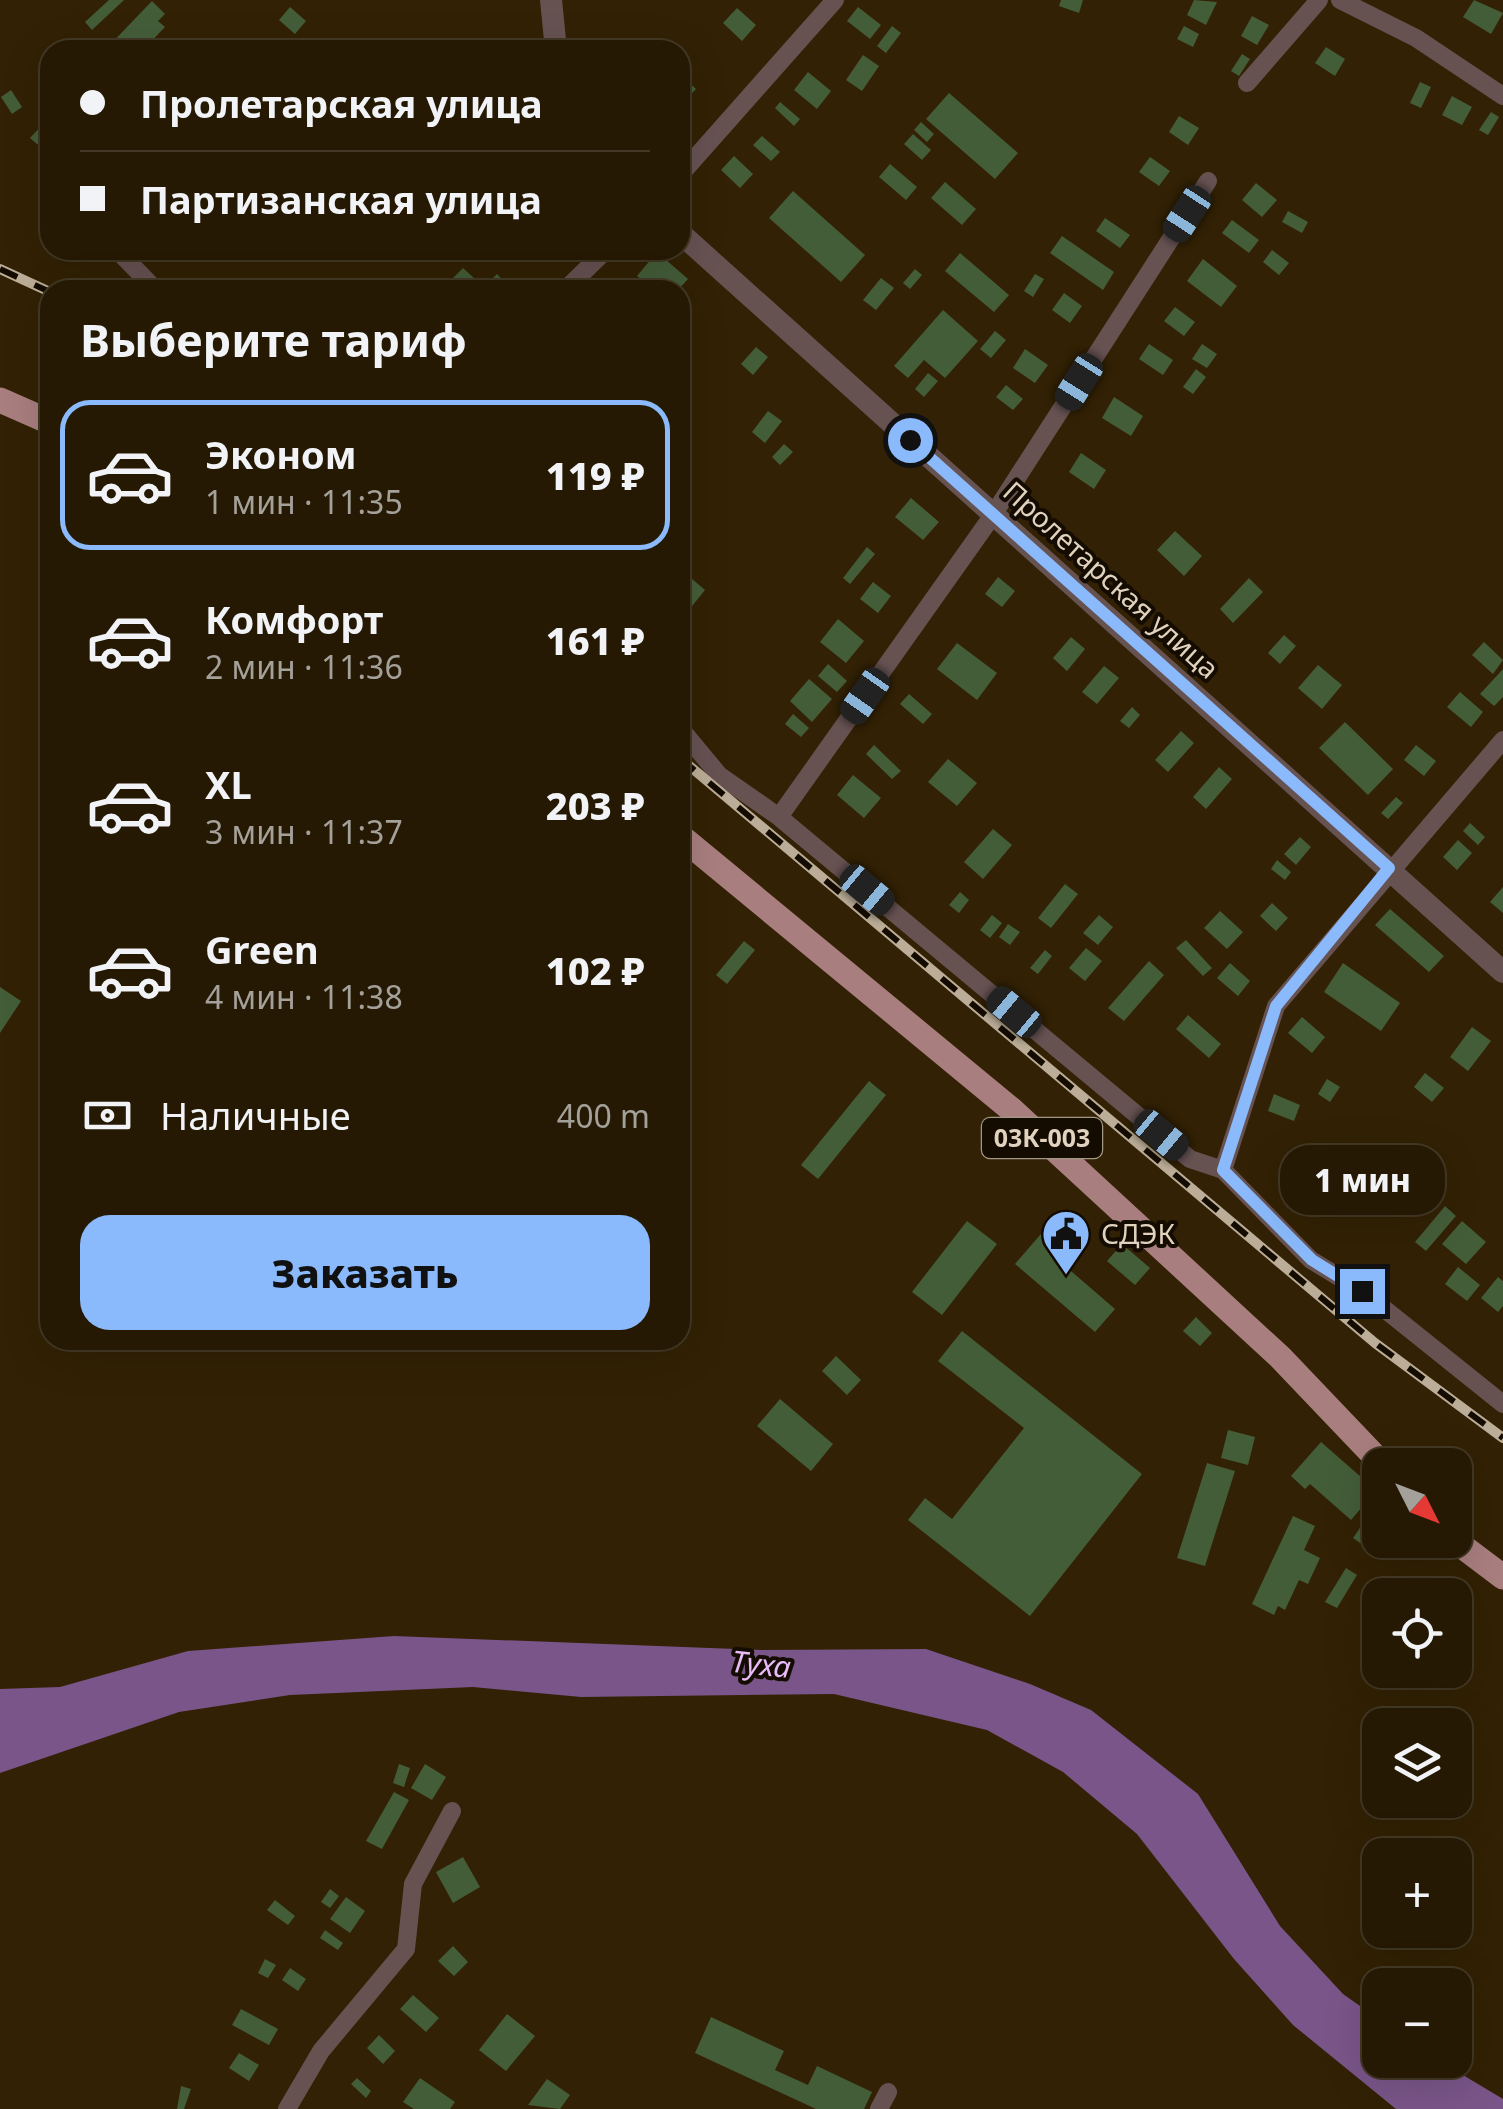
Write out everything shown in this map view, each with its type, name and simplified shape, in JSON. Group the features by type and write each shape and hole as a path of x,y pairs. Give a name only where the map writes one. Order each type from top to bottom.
{"main road":[{"path":"0,400 40,418"},
{"name":"03К-003","path":"690,844 1012,1110 1280,1357 1367,1448"},
{"path":"1472,1553 1503,1576"}],"street":[{"path":"551,0 555,40"},
{"path":"690,164 835,0"},
{"path":"1248,83 1319,0"},
{"path":"1340,0 1416,38 1503,96"},
{"path":"779,817 994,516 1208,180"},
{"name":"Пролетарская улица","path":"690,242 1503,972"},
{"path":"127,260 146,280"},
{"path":"575,280 596,260"},
{"path":"690,740 719,776 779,817 1190,1159 1223,1170 1312,1260 1362,1291 1503,1404"},
{"path":"1223,1170 1276,1006 1389,868 1503,740"},
{"path":"287,2109 322,2050 406,1949 413,1884 452,1812"}],"water":[{"name":"Туха","path":"394,1636 762,1650 926,1649 1030,1684 1091,1710 1198,1794 1280,1926 1343,1994 1362,2007 1362,2078 1468,2078 1503,2099 1503,2109 1396,2109 1293,2025 1234,1959 1137,1834 1063,1772 987,1730 834,1694 581,1697 473,1687 290,1695 179,1712 0,1773 0,1689 60,1687 188,1651"}],"building":[{"path":"109,0 124,0 92,30 85,22"},
{"path":"1061,0 1083,0 1079,13 1059,6"},
{"path":"1194,0 1217,2 1206,25 1187,15"},
{"path":"1474,0 1503,13 1491,34 1463,17"},
{"path":"152,1 165,14 158,21 165,27 153,40 115,40"},
{"path":"290,7 306,21 295,34 279,20"},
{"path":"858,7 881,25 870,39 847,21"},
{"path":"737,8 756,25 742,41 723,23"},
{"path":"1252,16 1269,25 1257,45 1241,36"},
{"path":"892,26 901,33 886,53 877,46"},
{"path":"1184,26 1199,34 1193,47 1177,39"},
{"path":"1326,47 1345,59 1335,76 1315,63"},
{"path":"1242,54 1250,59 1239,76 1231,71"},
{"path":"863,55 879,66 862,91 846,80"},
{"path":"808,72 831,91 817,109 794,90"},
{"path":"1420,82 1431,87 1421,108 1410,103"},
{"path":"11,90 22,107 12,114 1,97"},
{"path":"949,93 1018,153 995,179 926,119"},
{"path":"1452,96 1472,107 1462,125 1442,115"},
{"path":"780,102 800,119 794,126 775,108"},
{"path":"1491,112 1499,117 1488,135 1479,130"},
{"path":"1179,116 1199,128 1188,145 1169,132"},
{"path":"921,122 934,134 927,142 914,130"},
{"path":"40,127 40,146 30,138"},
{"path":"913,134 931,150 922,160 904,144"},
{"path":"762,136 780,152 771,161 753,145"},
{"path":"734,156 753,174 740,188 721,170"},
{"path":"1150,157 1170,171 1159,186 1139,172"},
{"path":"890,164 917,187 906,200 879,177"},
{"path":"945,182 976,209 962,225 931,198"},
{"path":"1256,183 1277,200 1262,217 1242,200"},
{"path":"793,191 865,255 841,282 769,218"},
{"path":"1288,211 1308,222 1302,233 1282,222"},
{"path":"1105,218 1130,235 1120,248 1096,231"},
{"path":"1232,220 1259,240 1249,253 1222,233"},
{"path":"1062,236 1114,272 1103,290 1050,253"},
{"path":"1272,250 1289,263 1279,275 1263,262"},
{"path":"960,253 1009,295 994,312 945,271"},
{"path":"1203,259 1237,286 1221,307 1187,281"},
{"path":"650,260 666,260 688,279 642,280 637,276"},
{"path":"463,268 474,278 455,280"},
{"path":"915,269 922,275 910,289 903,283"},
{"path":"1035,274 1044,279 1033,297 1024,291"},
{"path":"881,278 894,288 876,310 863,300"},
{"path":"1064,293 1082,306 1070,323 1052,310"},
{"path":"1175,307 1195,322 1184,336 1164,321"},
{"path":"943,310 978,341 945,378 924,360 908,378 894,366"},
{"path":"995,331 1006,340 991,358 980,349"},
{"path":"1149,344 1173,360 1163,375 1139,359"},
{"path":"1202,344 1217,354 1207,368 1192,359"},
{"path":"756,347 768,357 753,375 741,364"},
{"path":"1025,349 1048,365 1035,383 1013,368"},
{"path":"1196,369 1206,377 1193,394 1183,387"},
{"path":"928,373 938,381 924,397 915,389"},
{"path":"1006,385 1023,399 1013,410 996,397"},
{"path":"1114,397 1143,416 1131,436 1102,418"},
{"path":"768,411 782,421 765,443 752,432"},
{"path":"784,444 793,452 780,465 772,457"},
{"path":"1081,453 1106,470 1094,489 1069,472"},
{"path":"911,498 939,522 923,540 895,517"},
{"path":"1175,531 1202,556 1184,576 1157,550"},
{"path":"867,547 875,554 850,584 843,578"},
{"path":"998,577 1015,591 1002,607 985,594"},
{"path":"1249,578 1263,592 1233,623 1220,609"},
{"path":"690,579 705,590 690,609"},
{"path":"873,582 891,596 878,613 860,599"},
{"path":"838,619 864,641 846,663 820,642"},
{"path":"1284,635 1296,646 1280,664 1268,653"},
{"path":"1071,637 1085,649 1067,671 1053,658"},
{"path":"1484,642 1503,660 1493,674 1472,655"},
{"path":"957,643 997,673 977,700 937,669"},
{"path":"828,664 847,681 837,692 818,676"},
{"path":"1318,665 1342,685 1322,709 1298,688"},
{"path":"1104,666 1119,678 1097,704 1082,692"},
{"path":"1503,669 1503,697 1494,706 1480,694"},
{"path":"809,679 832,699 812,722 790,701"},
{"path":"1460,692 1483,712 1471,727 1447,707"},
{"path":"909,694 932,714 923,724 900,704"},
{"path":"1132,707 1140,715 1129,728 1120,721"},
{"path":"793,714 809,728 801,737 785,724"},
{"path":"1345,722 1393,769 1368,795 1319,748"},
{"path":"1181,731 1194,743 1168,772 1155,760"},
{"path":"874,745 901,771 892,779 866,754"},
{"path":"1416,745 1436,761 1424,776 1404,760"},
{"path":"948,759 977,783 957,806 928,782"},
{"path":"1219,767 1232,779 1206,809 1193,797"},
{"path":"853,775 881,798 864,818 837,795"},
{"path":"1396,797 1403,803 1388,819 1381,813"},
{"path":"1470,823 1485,837 1478,845 1463,831"},
{"path":"993,829 1012,845 983,879 964,862"},
{"path":"1300,837 1311,847 1296,865 1284,854"},
{"path":"1458,840 1472,853 1457,870 1443,857"},
{"path":"1277,860 1291,872 1285,880 1271,869"},
{"path":"1065,884 1078,894 1051,928 1038,918"},
{"path":"1503,887 1503,913 1490,902"},
{"path":"960,892 969,900 959,913 949,905"},
{"path":"1272,903 1288,918 1276,931 1260,916"},
{"path":"1390,909 1444,956 1429,972 1375,925"},
{"path":"1220,911 1243,932 1227,949 1204,928"},
{"path":"992,915 1002,923 990,938 980,930"},
{"path":"1099,915 1113,927 1098,945 1083,933"},
{"path":"1008,924 1020,932 1010,945 999,937"},
{"path":"1186,940 1212,968 1203,976 1176,948"},
{"path":"744,941 755,950 727,984 716,975"},
{"path":"1086,948 1102,961 1085,981 1069,968"},
{"path":"1045,950 1052,956 1038,974 1030,968"},
{"path":"1149,961 1164,975 1124,1021 1108,1008"},
{"path":"1230,963 1250,981 1238,996 1217,978"},
{"path":"1343,963 1400,1003 1381,1031 1324,992"},
{"path":"0,987 21,1001 0,1033"},
{"path":"1188,1015 1221,1044 1209,1058 1176,1029"},
{"path":"1302,1017 1325,1037 1312,1053 1288,1033"},
{"path":"1472,1027 1491,1041 1468,1071 1450,1057"},
{"path":"1425,1073 1444,1088 1432,1102 1414,1087"},
{"path":"1327,1079 1340,1087 1330,1102 1318,1094"},
{"path":"869,1081 886,1095 818,1179 801,1165"},
{"path":"1274,1094 1300,1105 1294,1121 1268,1111"},
{"path":"1338,1149 1353,1162 1332,1187 1317,1174"},
{"path":"1384,1175 1399,1185 1378,1214 1363,1204"},
{"path":"1445,1206 1456,1216 1426,1251 1415,1242"},
{"path":"1060,1212 1088,1237 1064,1265 1115,1309 1095,1332 1015,1264"},
{"path":"967,1221 997,1244 942,1315 912,1292"},
{"path":"1462,1221 1486,1242 1466,1264 1442,1244"},
{"path":"1122,1244 1150,1268 1135,1285 1107,1261"},
{"path":"1458,1267 1480,1285 1467,1301 1445,1284"},
{"path":"1498,1277 1503,1281 1503,1306 1498,1312 1481,1298"},
{"path":"1196,1317 1212,1333 1200,1346 1183,1331"},
{"path":"962,1331 1142,1474 1030,1616 908,1520 925,1498 952,1519 1024,1428 938,1361"},
{"path":"836,1356 861,1380 847,1395 822,1371"},
{"path":"780,1399 833,1444 811,1471 757,1426"},
{"path":"1228,1430 1255,1437 1248,1465 1221,1458"},
{"path":"1321,1442 1362,1478 1362,1507 1351,1520 1310,1484 1305,1489 1291,1476"},
{"path":"1207,1463 1235,1471 1205,1566 1177,1558"},
{"path":"1293,1516 1315,1526 1304,1550 1320,1558 1308,1584 1299,1580 1285,1610 1278,1606 1274,1615 1252,1604"},
{"path":"1362,1525 1362,1544 1353,1538"},
{"path":"1346,1568 1357,1575 1337,1608 1325,1602"},
{"path":"399,1764 410,1768 404,1787 393,1783"},
{"path":"425,1764 446,1777 432,1800 411,1788"},
{"path":"394,1792 409,1800 382,1849 366,1841"},
{"path":"463,1857 480,1887 453,1903 436,1872"},
{"path":"330,1889 339,1896 330,1908 321,1902"},
{"path":"346,1897 365,1911 350,1933 330,1919"},
{"path":"275,1900 295,1916 288,1925 267,1910"},
{"path":"325,1930 343,1943 338,1950 320,1938"},
{"path":"453,1946 468,1962 454,1976 438,1961"},
{"path":"265,1959 276,1965 268,1978 258,1973"},
{"path":"290,1968 306,1979 298,1991 282,1980"},
{"path":"413,1995 439,2018 426,2032 400,2009"},
{"path":"241,2009 278,2029 269,2045 232,2025"},
{"path":"507,2014 535,2036 506,2071 479,2050"},
{"path":"711,2017 784,2051 775,2070 808,2085 817,2066 872,2092 864,2109 816,2109 695,2053"},
{"path":"379,2035 395,2051 383,2064 367,2048"},
{"path":"239,2053 259,2065 249,2081 229,2068"},
{"path":"357,2078 371,2091 366,2098 351,2084"},
{"path":"420,2078 455,2102 450,2109 414,2109 403,2102"},
{"path":"547,2079 570,2095 560,2109 528,2105"},
{"path":"181,2086 191,2089 184,2109 177,2109"}],"railway":[{"path":"0,269 40,287"},
{"path":"690,766 1375,1343 1503,1438"}],"place":[{"name":"СДЭК","path":"1066,1276"}],"route":[{"path":"910,440 1389,868 1276,1006 1223,1170 1248,1200 1312,1260 1362,1291"}]}
